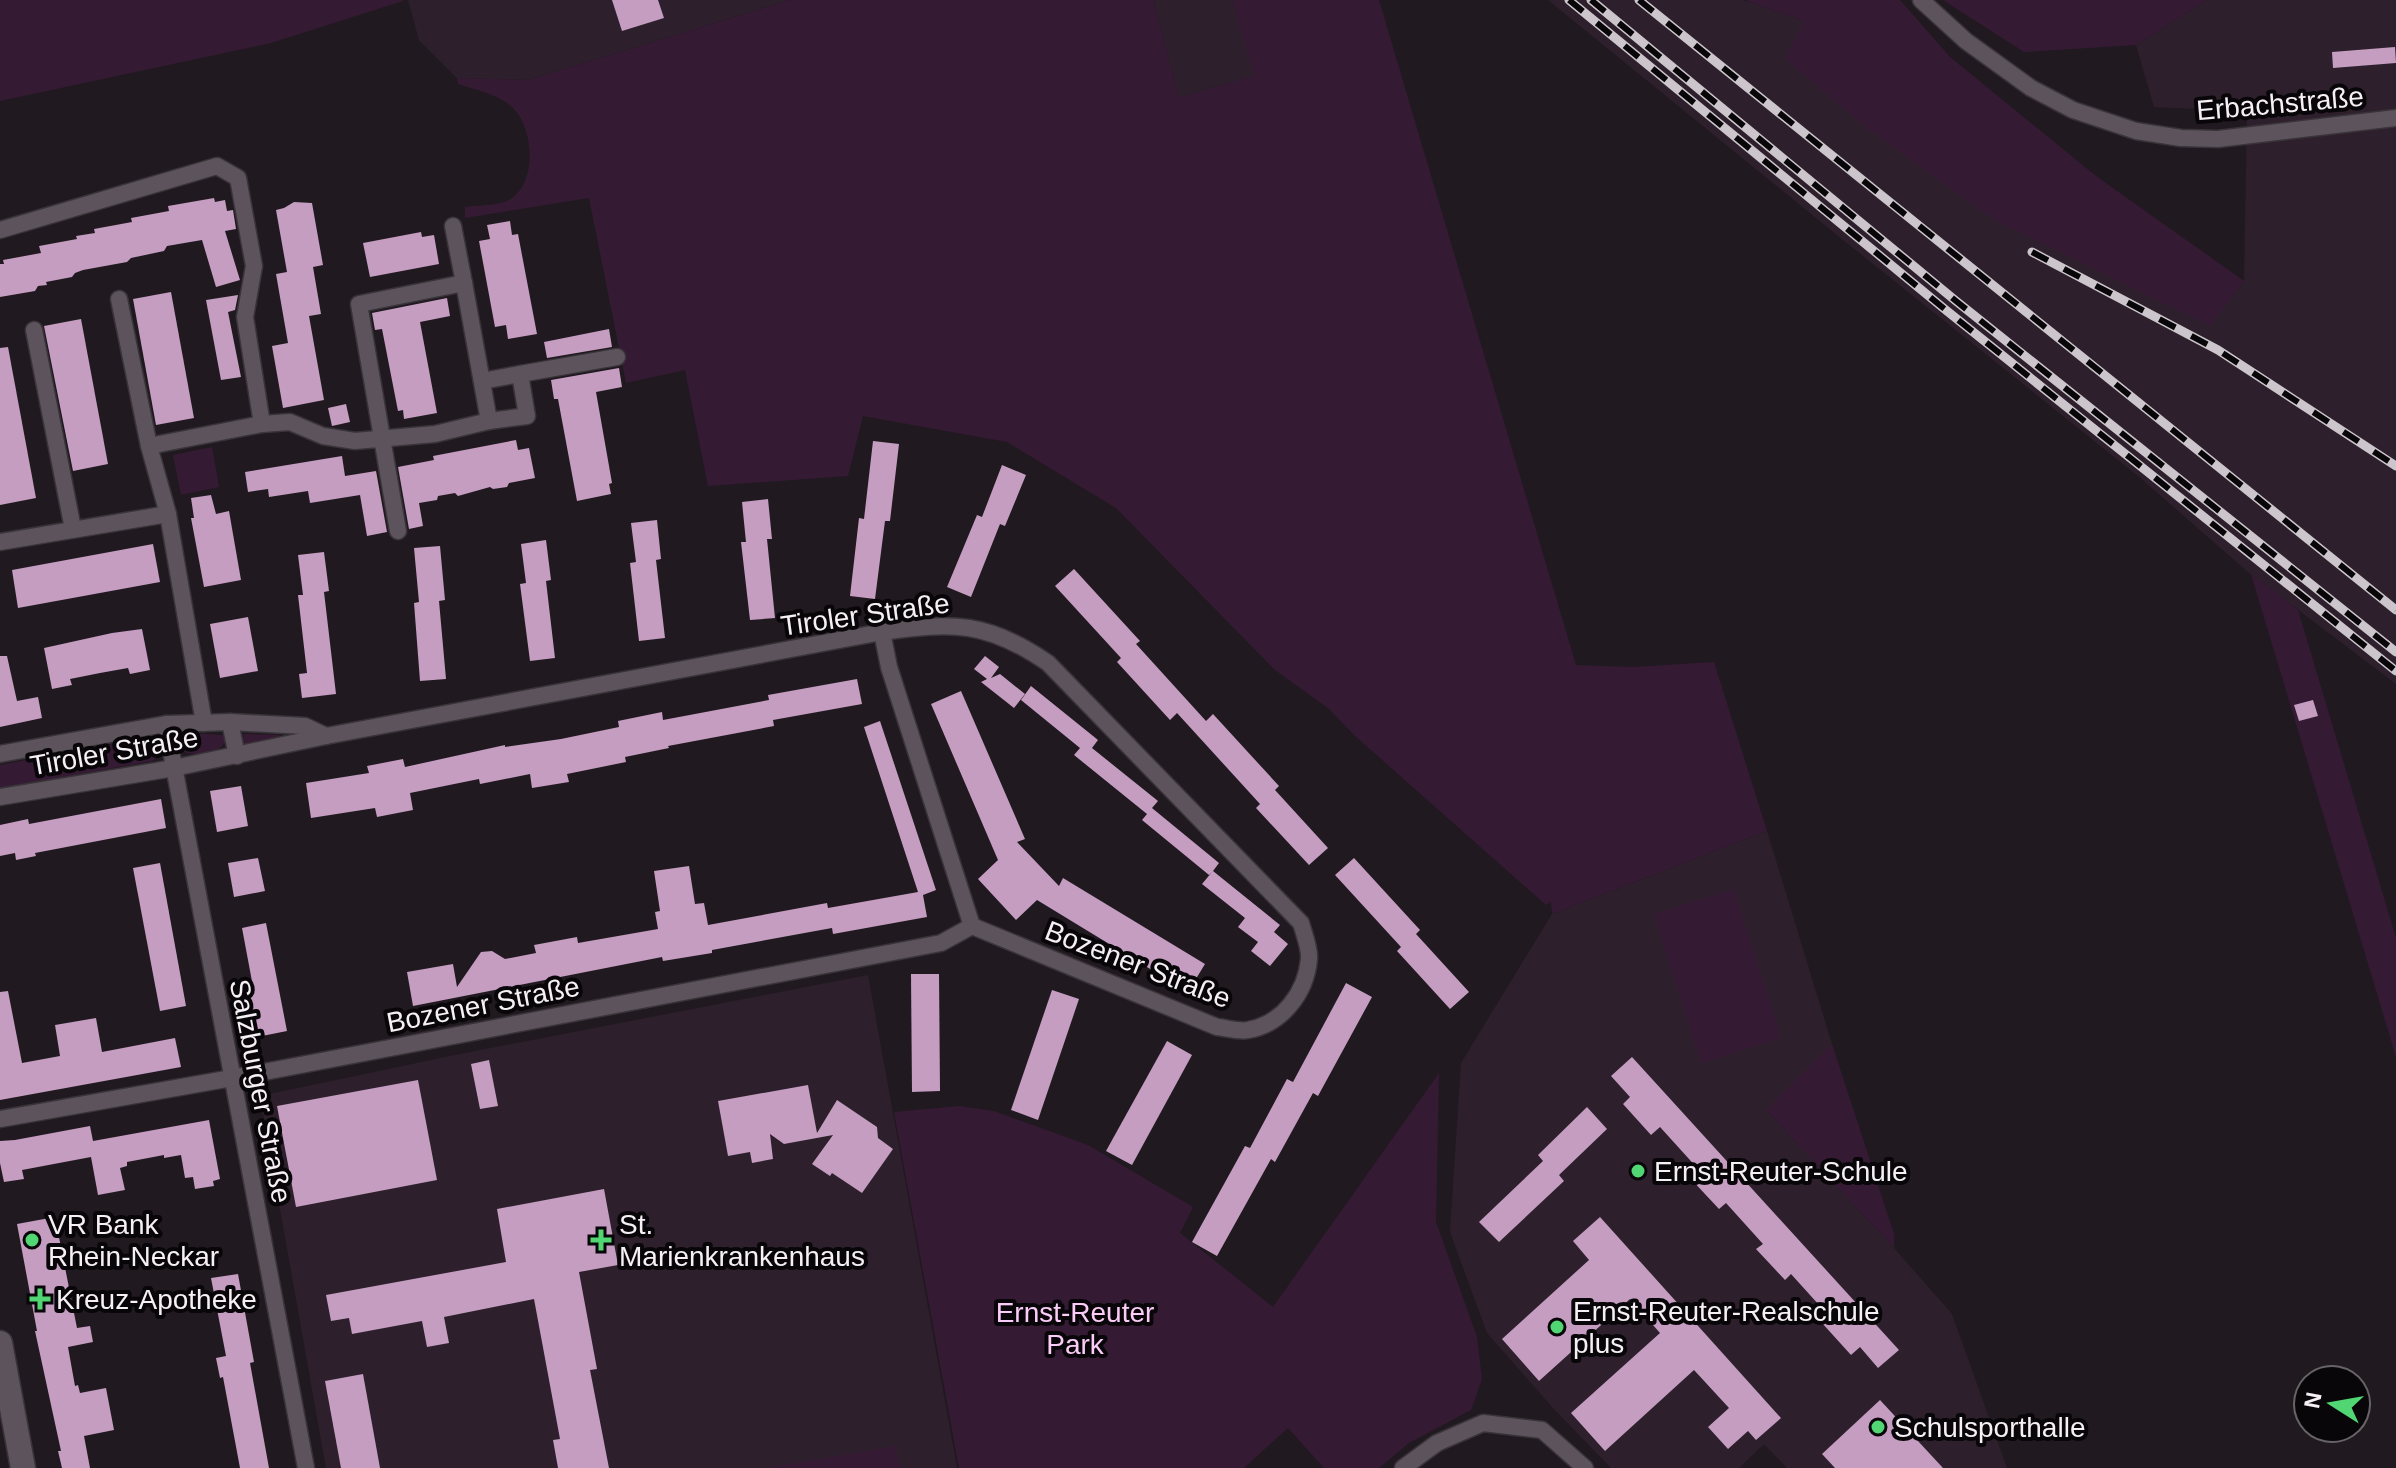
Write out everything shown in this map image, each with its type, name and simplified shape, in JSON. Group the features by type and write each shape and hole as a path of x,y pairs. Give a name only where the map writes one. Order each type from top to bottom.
{"main road":[{"path":"0,1343 7,1423 23,1468"}],"street":[{"name":"Erbachstraße","path":"1921,0 1966,41 2031,88 2073,110 2136,131 2181,138 2218,139 2396,118"},
{"path":"0,230 217,166 238,178 254,266 245,317 262,424"},
{"path":"453,226 489,421"},
{"path":"398,531 359,304 464,283"},
{"path":"119,299 149,446 168,514 204,723"},
{"path":"34,330 73,529"},
{"path":"482,381 617,357"},
{"path":"149,446 262,424 290,422 323,436 355,441 435,434 527,416 520,374"},
{"path":"0,542 168,514"},
{"name":"Tiroler Straße","path":"0,797 174,768 326,736 882,632 929,626 968,627 1010,639 1048,663 1301,923"},
{"path":"882,632 889,667 972,926"},
{"name":"Tiroler Straße","path":"230,722 237,756"},
{"name":"Tiroler Straße","path":"0,754 166,724 230,722 305,726 326,736"},
{"name":"Salzburger Straße","path":"166,724 306,1468"},
{"name":"Bozener Straße","path":"0,1119 941,943 972,926 1206,1023 1246,1030 1274,1021 1291,1004 1303,985 1309,957 1301,923"},
{"path":"1403,1468 1437,1443 1483,1423 1542,1430 1585,1468"}],"shaded area":[{"path":"408,0 790,0 528,80 457,78 419,40"},
{"path":"1153,0 1232,0 1255,76 1179,97"},
{"path":"1548,0 1743,0 1804,21 2210,325 2244,281 2247,111 2154,107 2136,45 2207,0 2396,0 2396,684 2248,572 2138,476"},
{"name":"Ernst-Reuter-Schule","path":"1767,831 1832,1044 1767,1111 1952,1314 2007,1468 1787,1468 1764,1444 1739,1468 1611,1468 1487,1333 1450,1232 1461,1063 1552,914"},
{"name":"St. Marienkrankenhaus","path":"868,975 957,1468 326,1468 260,1096"}],"green space":[{"path":"0,0 403,1 271,43 0,101"},
{"path":"790,0 1153,0 1179,97 1254,76 1232,0 1379,0 1576,665 1632,667 1714,662 1767,831 1552,914 1551,902 1546,905 1355,736 1328,708 1275,670 1116,508 1007,442 863,416 848,476 708,486 685,370 626,383 589,198 465,218 465,207 504,202 518,192 524,182 530,157 526,131 515,110 496,97 458,84 457,78 528,80"},
{"path":"1748,0 1900,0 1950,57 2096,176 2244,281 2210,326 1996,221 1869,130 1785,59 1804,21"},
{"path":"1943,0 2207,0 2136,45 2024,52"},
{"path":"212,447 219,487 181,495 173,455"},
{"path":"2251,574 2298,610 2396,938 2396,1057"},
{"path":"189,733 222,735 226,740 214,751 189,753 184,752 180,745 182,737"},
{"path":"243,734 279,735 280,738 244,745"},
{"path":"155,739 160,747 159,755 152,761 0,788 0,765"},
{"path":"1734,889 1781,1038 1701,1064 1654,914"},
{"path":"1832,1044 1894,1234 1894,1248 1766,1110"},
{"name":"Ernst-Reuter Park","path":"1439,1073 1436,1222 1477,1337 1482,1379 1471,1410 1409,1443 1379,1468 1324,1468 1288,1428 1244,1468 959,1468 894,1112 959,1106 994,1111 1088,1145 1193,1207 1180,1233 1273,1307"},
{"path":"896,1446 900,1468 766,1468"}],"building":[{"path":"612,0 658,0 664,18 622,31"},
{"path":"2395,47 2396,63 2333,68 2332,52"},
{"path":"214,198 215,202 225,200 227,211 233,210 236,229 225,231 240,280 216,287 202,240 167,246 164,251 131,258 127,262 83,270 72,277 46,282 47,285 38,286 35,291 0,297 0,264 4,264 3,260 41,253 39,246 77,239 76,236 95,233 94,229 132,222 131,218 169,211 168,206"},
{"path":"294,202 312,203 323,265 313,267 321,314 309,316 324,400 283,408 272,346 288,343 276,274 287,272 276,210"},
{"path":"510,221 512,235 518,234 537,334 508,339 506,325 495,327 479,241 490,239 487,225"},
{"path":"421,232 422,237 434,235 439,264 370,277 363,243"},
{"path":"171,292 194,418 156,425 133,299"},
{"path":"238,295 235,310 228,312 241,377 221,380 206,300"},
{"path":"447,298 450,316 420,322 437,413 404,419 403,410 398,411 382,329 375,330 372,313"},
{"path":"81,319 108,464 73,471 44,326"},
{"path":"609,329 612,347 547,358 544,342"},
{"path":"8,347 36,498 0,505 0,348"},
{"path":"619,368 622,387 596,392 612,483 609,484 611,494 577,501 558,399 554,399 551,380"},
{"path":"346,404 350,422 332,426 328,408"},
{"path":"516,440 518,450 529,448 535,478 509,483 507,487 490,487 458,496 455,493 438,496 437,500 419,503 423,526 409,529 398,467 434,460 433,456"},
{"path":"873,441 899,444 890,521 885,521 875,599 850,596 859,518 864,519"},
{"path":"342,456 345,476 376,471 387,532 367,536 360,495 310,503 308,491 269,497 268,489 248,492 245,472"},
{"path":"1002,465 1026,475 1005,526 1000,524 971,597 947,587 977,515 982,517"},
{"path":"211,495 216,514 229,511 241,580 204,587 191,518 194,518 191,498"},
{"path":"768,499 772,539 767,539 775,618 750,620 741,542 746,542 742,502"},
{"path":"657,520 661,559 656,560 665,638 639,641 630,563 636,562 631,523"},
{"path":"546,540 551,580 546,581 555,658 530,661 520,584 526,583 521,544"},
{"path":"153,544 160,582 18,608 12,570"},
{"path":"440,546 445,600 439,601 446,679 420,681 414,603 419,602 414,548"},
{"path":"324,552 329,591 324,592 336,694 302,698 299,674 307,673 298,595 303,595 298,555"},
{"path":"1074,569 1140,641 1136,644 1206,721 1213,714 1279,786 1275,790 1328,848 1309,865 1256,808 1260,804 1177,713 1170,720 1117,662 1121,658 1055,586"},
{"path":"248,617 258,671 220,678 210,624"},
{"path":"142,629 150,670 130,674 128,668 100,673 70,679 72,685 52,689 44,648"},
{"path":"0,656 7,656 17,701 38,697 42,718 0,727"},
{"path":"985,656 999,667 991,678 1000,674 1025,694 1014,708 981,682 987,679 974,669"},
{"path":"857,679 862,704 773,720 774,726 625,757 626,762 567,774 569,782 532,788 530,774 480,784 479,779 410,793 413,810 377,817 375,808 311,818 306,783 369,773 367,766 403,759 405,767 505,745 561,739 619,727 618,721 662,712 663,720 769,700 768,695"},
{"path":"1031,686 1098,740 1092,748 1158,801 1152,808 1219,863 1213,871 1280,925 1274,932 1288,944 1270,966 1251,951 1258,942 1238,927 1245,918 1202,884 1212,872 1209,875 1142,820 1147,814 1074,755 1080,748 1021,700"},
{"path":"961,691 1025,839 1017,842 1059,886 1063,878 1205,964 1188,992 1037,900 1016,920 978,879 998,860 931,704"},
{"path":"2313,700 2318,716 2299,721 2294,705"},
{"path":"880,721 936,890 923,895 927,917 833,934 832,928 663,961 662,957 413,1006 407,972 453,964 457,987 481,952 492,951 505,959 536,953 534,945 577,937 578,943 658,929 655,912 660,911 654,871 689,866 695,904 704,903 708,925 827,903 828,908 918,892 864,727"},
{"path":"241,786 248,826 217,832 210,791"},
{"path":"161,799 166,828 35,853 36,856 16,860 15,853 0,856 0,825 28,819 29,824"},
{"path":"258,858 265,891 234,897 228,863"},
{"path":"1354,858 1420,930 1416,934 1469,992 1450,1009 1397,951 1401,947 1335,875"},
{"path":"160,863 186,1006 160,1011 133,868"},
{"path":"266,923 287,1031 257,1037 249,993 254,992 242,928"},
{"path":"911,974 939,974 940,1091 912,1092"},
{"path":"1346,983 1372,997 1318,1096 1313,1093 1275,1162 1271,1159 1217,1256 1192,1242 1245,1146 1250,1148 1287,1079 1293,1082"},
{"path":"1052,990 1079,999 1038,1120 1011,1110"},
{"path":"8,991 22,1063 60,1056 55,1025 96,1018 102,1052 175,1038 181,1067 0,1100 0,992"},
{"path":"1167,1041 1192,1055 1132,1165 1106,1151"},
{"path":"1632,1057 1899,1350 1878,1368 1860,1347 1851,1355 1822,1323 1829,1316 1791,1274 1785,1280 1756,1249 1763,1244 1726,1203 1719,1209 1690,1178 1699,1170 1660,1127 1651,1135 1623,1104 1630,1097 1611,1076"},
{"path":"489,1060 498,1106 480,1109 471,1064"},
{"path":"418,1080 437,1180 296,1207 277,1106"},
{"path":"808,1085 817,1133 837,1100 877,1127 878,1138 893,1149 862,1193 812,1164 833,1135 784,1144 770,1134 773,1159 752,1163 750,1152 728,1156 718,1101"},
{"path":"1587,1107 1607,1129 1559,1175 1564,1181 1499,1242 1479,1222 1543,1161 1538,1155"},
{"path":"209,1120 220,1179 213,1181 214,1186 195,1189 193,1177 185,1178 181,1155 127,1162 127,1166 120,1168 125,1190 98,1195 91,1157 22,1170 24,1179 4,1182 0,1141 90,1126 93,1141"},
{"path":"604,1189 618,1265 579,1272 597,1369 590,1370 609,1468 558,1468 553,1440 560,1439 534,1299 444,1317 449,1343 427,1347 422,1321 352,1334 349,1318 331,1321 326,1295 506,1262 497,1209"},
{"path":"55,1217 77,1328 90,1326 93,1342 68,1347 75,1386 78,1385 80,1393 106,1388 114,1430 84,1436 90,1468 62,1468 17,1224"},
{"name":"Ernst-Reuter-Realschule plus","path":"1600,1217 1781,1418 1756,1440 1748,1431 1728,1449 1708,1427 1729,1408 1694,1370 1605,1451 1571,1413 1660,1333 1630,1299 1539,1381 1502,1339 1589,1260 1573,1241"},
{"path":"238,1274 269,1468 240,1468 223,1377 220,1378 216,1358 226,1356 211,1278"},
{"path":"363,1374 380,1468 341,1468 325,1381"},
{"name":"Schulsporthalle","path":"1880,1400 1943,1468 1835,1468 1822,1454"}],"railway":[{"path":"1569,0 1947,311 2396,671"},
{"path":"1591,0 1956,301 2396,652"},
{"path":"1639,0 2396,610"},
{"path":"2032,252 2218,350 2396,466"}],"place":[{"name":"Ernst-Reuter-Schule","path":"1638,1171"},
{"name":"VR Bank Rhein-Neckar","path":"32,1240"},
{"name":"St. Marienkrankenhaus","path":"601,1240"},
{"name":"Kreuz-Apotheke","path":"40,1299"},
{"name":"Ernst-Reuter-Realschule plus","path":"1557,1327"},
{"name":"Schulsporthalle","path":"1878,1427"}]}
